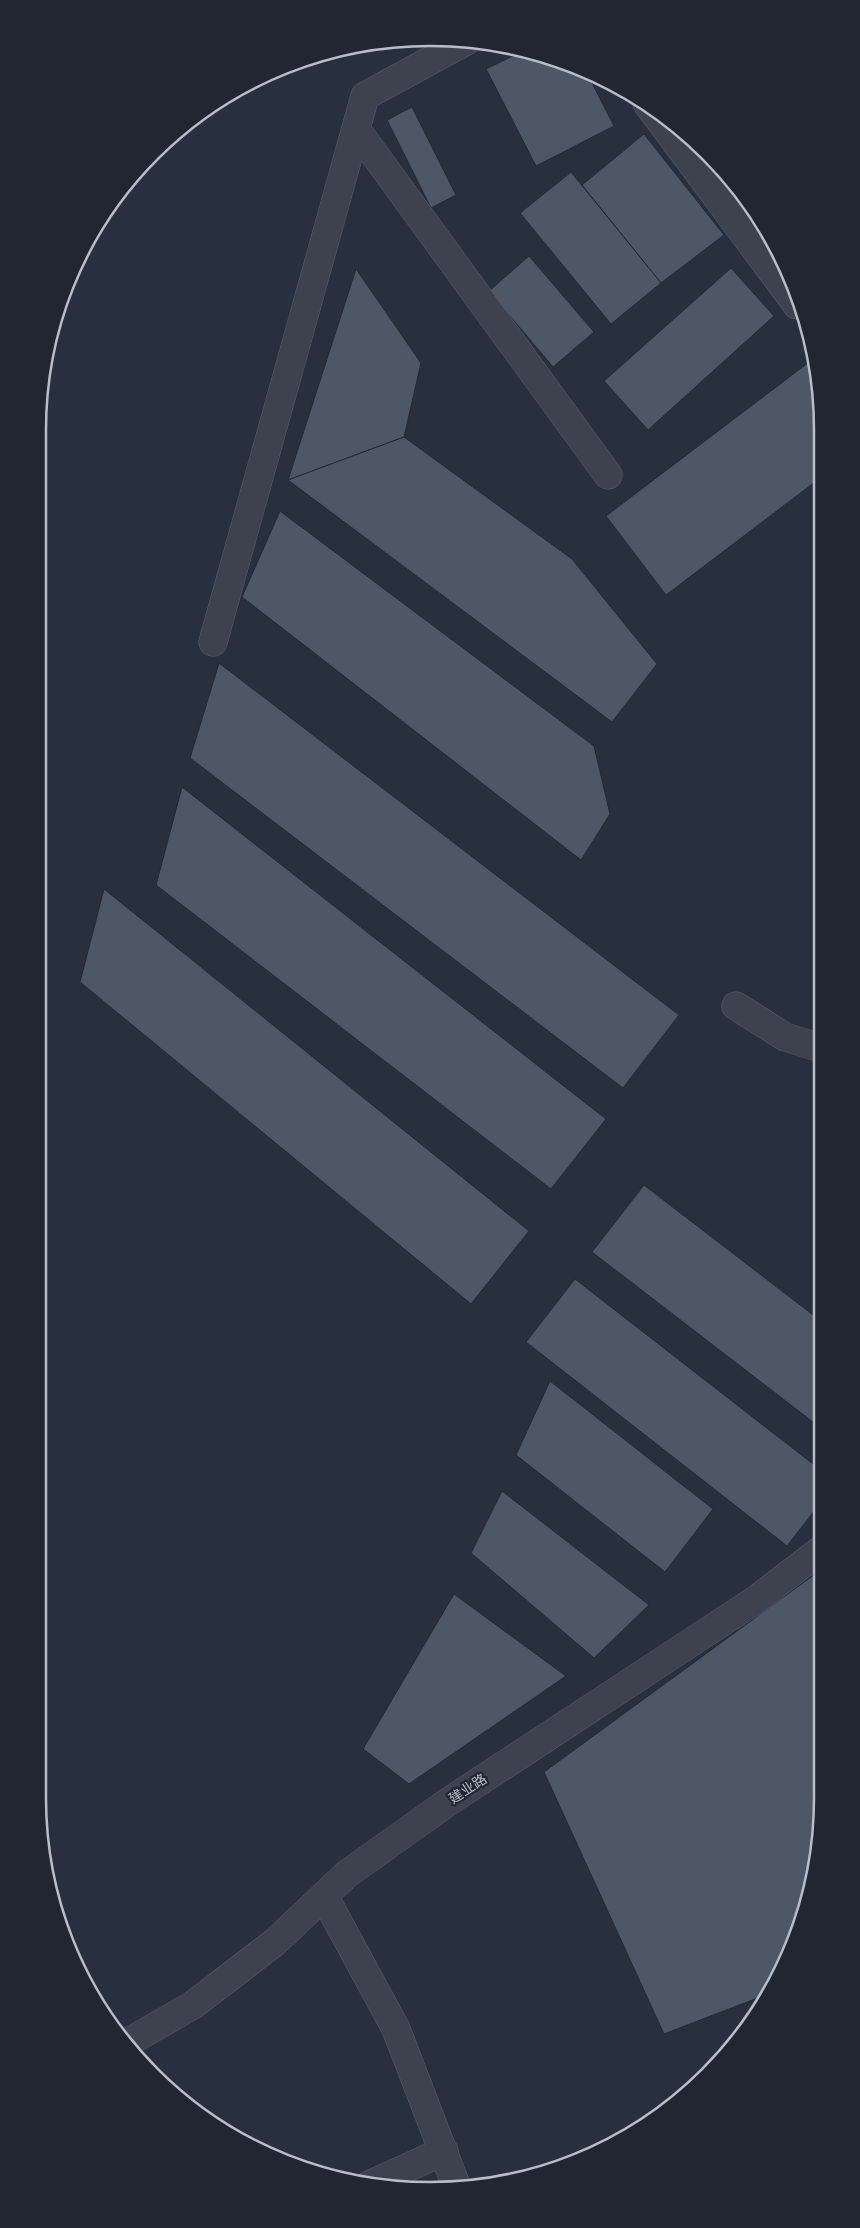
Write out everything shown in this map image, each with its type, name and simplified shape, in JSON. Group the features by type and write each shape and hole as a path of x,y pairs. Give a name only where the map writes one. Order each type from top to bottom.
{"street":[{"path":"213,642 365,96 455,47"},
{"path":"664,126 789,294"},
{"path":"356,129 608,476"},
{"path":"736,1006 785,1037 814,1046"},
{"name":"建业路","path":"132,2040 192,2005 275,1942 347,1874 448,1802 757,1599 814,1555"},
{"path":"324,1896 396,2029 455,2181"},
{"path":"384,2178 444,2151"}],"building":[{"path":"513,56 577,75 592,82 614,126 536,166 486,69"},
{"path":"412,107 456,195 431,208 387,120"},
{"path":"644,134 724,235 661,283 582,185"},
{"path":"571,172 661,283 611,324 520,213"},
{"path":"529,256 594,332 553,367 489,291"},
{"path":"731,268 774,316 648,430 604,381"},
{"path":"356,269 421,363 404,437 288,480"},
{"path":"807,363 813,405 814,483 666,595 606,516"},
{"path":"404,437 572,559 657,664 612,722 288,480"},
{"path":"280,511 594,746 610,814 581,860 242,597"},
{"path":"219,663 679,1015 623,1088 190,758"},
{"path":"182,787 606,1119 551,1189 156,885"},
{"path":"104,889 529,1231 471,1304 80,982"},
{"path":"644,1185 814,1316 814,1423 592,1252"},
{"path":"575,1279 814,1465 814,1511 787,1546 526,1342"},
{"path":"550,1381 713,1509 665,1572 516,1455"},
{"path":"502,1491 649,1605 594,1658 471,1553"},
{"path":"814,1575 814,1798 810,1848 801,1897 785,1945 757,1998 664,2034 544,1772"},
{"path":"454,1594 566,1676 409,1784 363,1749"}]}
